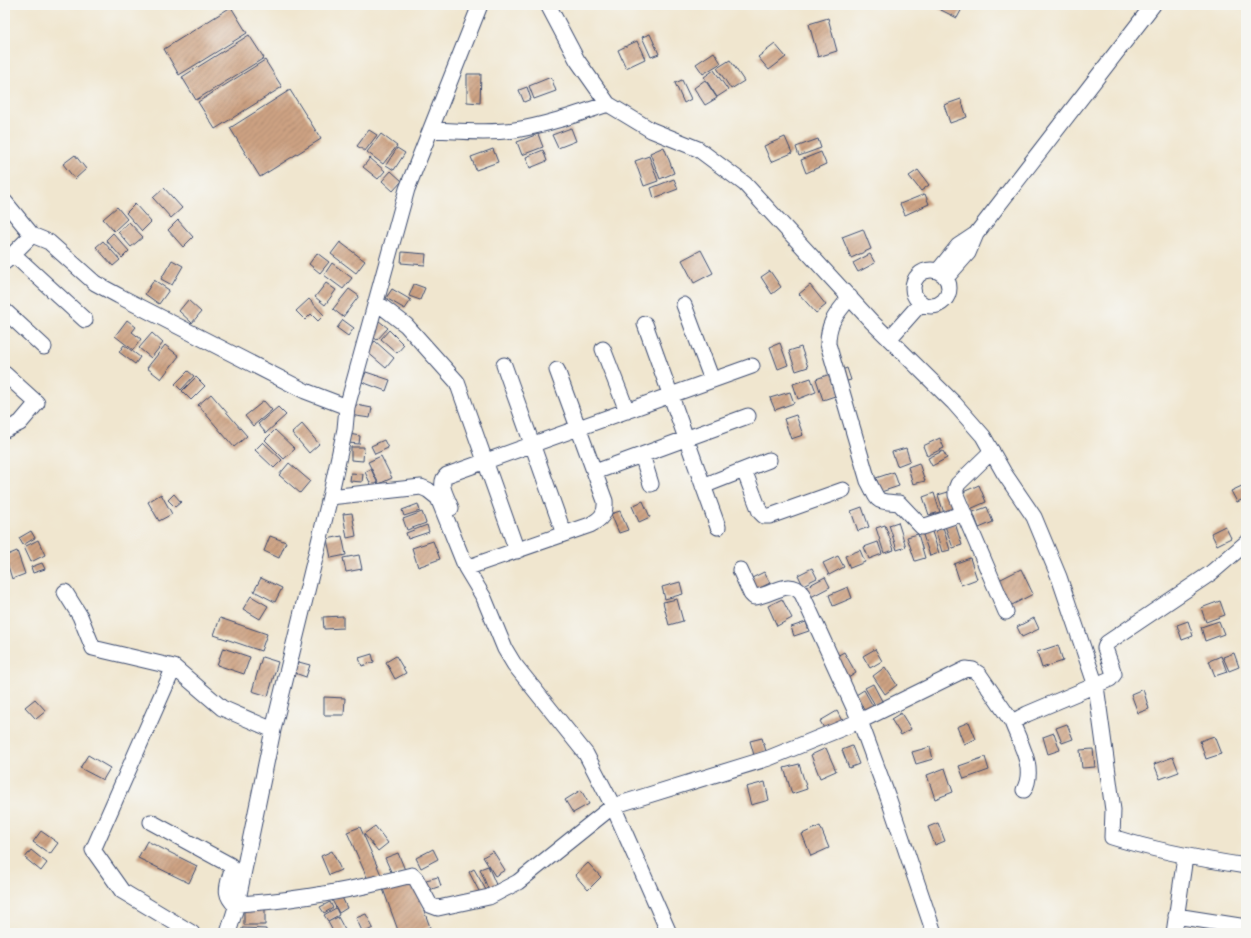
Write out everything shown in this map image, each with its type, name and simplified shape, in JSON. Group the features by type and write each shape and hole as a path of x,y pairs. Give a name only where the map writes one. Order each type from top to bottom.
{"street":[{"path":"228,933 237,906 274,730 330,497 345,429 347,407 407,189 432,130 480,5"},
{"path":"548,5 576,60 608,104 651,130 698,149 745,184 872,322 954,403 983,436 1004,473 1034,516 1059,577 1096,686 1113,810 1112,837 1143,847 1185,857 1246,866"},
{"path":"942,274 968,253 976,234 1153,5"},
{"path":"432,130 486,132 516,130 580,114 608,104"},
{"path":"5,202 32,235 49,242 96,283 118,296 305,391 347,407"},
{"path":"32,235 9,258 85,320"},
{"path":"928,270 942,274 949,287 947,297 940,304 930,306 921,303 914,295 913,284 918,275 928,270"},
{"path":"850,297 831,322 828,331 828,344 868,481 878,500 882,503 899,503 922,527 964,513"},
{"path":"376,302 406,325 457,382 517,550"},
{"path":"889,339 921,303"},
{"path":"684,305 712,380"},
{"path":"5,311 44,347"},
{"path":"645,324 718,527"},
{"path":"603,349 627,411"},
{"path":"504,365 564,534"},
{"path":"470,567 442,484 443,478 447,475 752,366"},
{"path":"470,567 564,534 598,520 606,510 606,501 557,370"},
{"path":"5,374 37,403 20,422 5,430"},
{"path":"595,472 748,416"},
{"path":"992,451 958,484 956,495 1006,612"},
{"path":"642,455 651,484"},
{"path":"703,486 769,460"},
{"path":"744,470 760,512 764,516 770,516 843,490"},
{"path":"330,497 421,487 428,490 438,498 484,598 505,649 514,664 580,744 613,806 669,933"},
{"path":"1012,722 1027,714 1096,686 1113,676 1105,648 1107,643 1211,573 1246,543"},
{"path":"740,570 751,594 754,597 790,586 798,589 860,721 889,800 934,933"},
{"path":"65,592 80,616 93,648 174,667 222,708 274,730"},
{"path":"174,667 93,850 122,891 192,933"},
{"path":"151,822 230,865 232,869 227,893 229,900 237,906 282,902 363,888 412,876 416,879 430,905 438,908 489,897 518,882 613,806 769,758 860,721 966,669 973,670 979,674 1012,722 1030,771 1029,781 1024,790"},
{"path":"1174,933 1185,857"},
{"path":"1176,916 1246,927"}],"building":[{"path":"941,5 964,5 957,18 939,9"},
{"path":"231,7 247,33 179,75 164,49"},
{"path":"828,18 837,51 818,57 809,24"},
{"path":"650,34 659,54 651,57 642,37"},
{"path":"249,35 264,58 196,100 182,77"},
{"path":"637,41 645,59 626,68 618,50"},
{"path":"775,44 786,57 769,70 758,57"},
{"path":"714,52 721,63 703,74 696,64"},
{"path":"265,60 282,87 215,129 198,102"},
{"path":"730,60 744,81 731,89 717,68"},
{"path":"714,70 728,90 717,97 704,77"},
{"path":"467,74 481,74 480,103 467,102"},
{"path":"551,77 556,91 534,99 529,86"},
{"path":"682,80 691,99 684,103 675,83"},
{"path":"705,80 717,98 705,105 694,88"},
{"path":"527,87 531,99 524,102 519,90"},
{"path":"290,90 321,139 260,177 230,128"},
{"path":"961,99 967,117 950,123 944,105"},
{"path":"571,128 576,141 558,148 552,135"},
{"path":"369,130 377,135 365,151 357,146"},
{"path":"381,134 397,146 383,164 367,152"},
{"path":"538,134 543,147 522,155 517,142"},
{"path":"785,137 792,153 771,162 764,146"},
{"path":"818,139 821,148 799,156 796,147"},
{"path":"664,147 674,173 660,179 650,153"},
{"path":"397,148 405,153 394,170 386,165"},
{"path":"493,149 498,162 476,170 471,157"},
{"path":"543,150 547,161 530,168 526,157"},
{"path":"821,152 826,164 806,173 801,160"},
{"path":"75,155 86,169 75,179 63,164"},
{"path":"649,156 658,181 644,186 635,161"},
{"path":"370,158 385,171 378,179 363,167"},
{"path":"918,170 929,185 921,191 909,176"},
{"path":"391,171 402,181 393,191 382,181"},
{"path":"674,179 678,189 654,198 651,188"},
{"path":"164,188 182,208 171,218 153,198"},
{"path":"925,194 929,204 905,215 900,204"},
{"path":"135,204 151,222 142,231 126,213"},
{"path":"117,207 127,219 114,231 103,219"},
{"path":"178,220 193,237 183,247 168,230"},
{"path":"129,222 143,237 131,247 118,232"},
{"path":"863,229 871,249 851,258 842,237"},
{"path":"113,233 129,251 122,258 106,240"},
{"path":"103,241 120,260 113,266 96,247"},
{"path":"340,242 365,261 356,273 331,254"},
{"path":"701,250 713,273 694,283 682,260"},
{"path":"402,252 426,254 425,265 401,263"},
{"path":"317,253 329,262 320,273 309,264"},
{"path":"870,254 875,263 858,272 853,263"},
{"path":"172,260 183,266 172,285 161,279"},
{"path":"332,263 352,278 343,289 324,275"},
{"path":"770,271 781,287 772,294 761,277"},
{"path":"154,280 169,290 159,304 145,294"},
{"path":"326,283 336,290 325,305 315,297"},
{"path":"414,284 425,288 420,300 409,296"},
{"path":"810,285 826,305 816,313 799,294"},
{"path":"349,289 359,296 343,317 333,309"},
{"path":"392,289 411,300 405,309 386,298"},
{"path":"309,299 324,315 318,321 311,314 305,320 296,311"},
{"path":"188,300 201,312 192,323 179,311"},
{"path":"127,320 136,327 132,332 141,339 133,350 115,336"},
{"path":"343,320 354,328 348,336 337,328"},
{"path":"379,321 388,328 377,340 369,334"},
{"path":"389,330 404,345 397,353 381,339"},
{"path":"152,333 163,343 151,358 139,348"},
{"path":"375,341 394,358 386,368 366,351"},
{"path":"780,343 788,365 778,369 770,347"},
{"path":"124,345 140,357 135,364 119,352"},
{"path":"165,345 179,356 161,379 147,368"},
{"path":"801,347 808,367 796,371 789,351"},
{"path":"847,368 851,380 843,382 839,371"},
{"path":"188,371 194,376 181,390 175,384"},
{"path":"366,372 390,380 386,391 362,382"},
{"path":"833,373 841,394 823,400 816,379"},
{"path":"196,377 205,386 191,400 182,391"},
{"path":"811,378 816,392 798,399 793,384"},
{"path":"790,392 794,403 775,410 770,398"},
{"path":"211,394 247,436 234,447 198,405"},
{"path":"264,401 272,410 253,426 245,416"},
{"path":"351,404 372,408 370,418 349,415"},
{"path":"278,407 286,415 266,433 258,424"},
{"path":"796,415 803,435 791,439 784,419"},
{"path":"302,424 319,444 309,453 292,433"},
{"path":"275,430 295,449 284,459 265,440"},
{"path":"349,434 360,436 359,444 348,443"},
{"path":"940,438 944,448 927,456 923,446"},
{"path":"384,440 388,448 375,454 371,446"},
{"path":"263,442 282,460 274,468 255,450"},
{"path":"351,447 364,447 363,461 351,460"},
{"path":"906,448 910,461 897,466 892,452"},
{"path":"943,451 947,458 932,466 928,458"},
{"path":"381,456 392,478 379,484 368,462"},
{"path":"289,463 310,481 300,493 279,475"},
{"path":"919,463 925,481 913,484 908,467"},
{"path":"371,469 378,484 372,487 365,472"},
{"path":"894,472 899,486 881,492 876,478"},
{"path":"351,473 363,474 362,482 350,481"},
{"path":"979,485 986,502 968,510 961,493"},
{"path":"1244,485 1246,498 1237,502 1231,491"},
{"path":"948,492 954,510 944,513 938,495"},
{"path":"934,493 940,512 929,515 923,497"},
{"path":"161,494 172,514 159,521 148,502"},
{"path":"174,494 181,502 175,507 168,500"},
{"path":"643,501 650,517 639,522 632,506"},
{"path":"418,504 420,511 404,516 402,510"},
{"path":"862,507 869,527 858,531 851,511"},
{"path":"987,507 993,522 979,528 973,512"},
{"path":"620,511 628,530 619,533 611,514"},
{"path":"422,512 426,523 407,530 403,519"},
{"path":"352,513 356,536 347,538 343,514"},
{"path":"898,522 906,547 897,550 889,525"},
{"path":"955,523 962,545 953,548 945,526"},
{"path":"427,525 429,532 408,539 406,533"},
{"path":"885,525 894,550 884,553 876,528"},
{"path":"1225,526 1231,538 1217,545 1211,533"},
{"path":"943,527 950,550 942,552 935,529"},
{"path":"931,529 939,553 930,556 922,532"},
{"path":"31,531 35,538 23,545 19,538"},
{"path":"918,534 925,558 915,561 907,537"},
{"path":"270,536 286,542 279,558 264,551"},
{"path":"342,536 346,555 331,558 327,539"},
{"path":"38,540 45,555 31,562 24,547"},
{"path":"433,541 440,559 418,567 412,548"},
{"path":"878,542 882,554 869,559 864,547"},
{"path":"860,550 865,562 850,568 845,556"},
{"path":"17,551 25,574 12,579 5,556"},
{"path":"359,555 362,569 346,572 343,558"},
{"path":"838,556 844,567 829,575 823,563"},
{"path":"970,558 977,579 961,585 954,564"},
{"path":"42,563 45,569 33,573 31,567"},
{"path":"812,568 817,578 803,585 798,575"},
{"path":"1021,569 1033,594 1010,606 997,581"},
{"path":"764,572 770,583 756,590 750,579"},
{"path":"825,577 830,587 809,598 804,588"},
{"path":"261,578 282,588 275,602 254,591"},
{"path":"680,582 683,594 665,599 662,587"},
{"path":"848,587 852,598 833,606 829,595"},
{"path":"251,596 268,606 260,619 243,609"},
{"path":"677,599 683,621 669,625 663,602"},
{"path":"782,599 792,618 777,626 768,606"},
{"path":"1220,601 1225,615 1206,622 1201,608"},
{"path":"343,616 343,628 324,629 323,617"},
{"path":"220,618 267,634 261,651 214,635"},
{"path":"1034,618 1039,629 1022,637 1017,627"},
{"path":"1188,621 1193,636 1182,640 1177,625"},
{"path":"1219,621 1224,634 1205,641 1201,627"},
{"path":"806,622 809,631 794,636 791,627"},
{"path":"1058,645 1063,661 1042,668 1037,652"},
{"path":"223,648 250,657 244,674 217,665"},
{"path":"875,649 882,661 870,668 863,656"},
{"path":"844,652 856,673 845,680 833,658"},
{"path":"1234,653 1239,667 1229,671 1223,657"},
{"path":"372,654 374,662 362,666 359,658"},
{"path":"396,656 406,673 395,679 386,662"},
{"path":"1221,656 1227,672 1215,676 1209,661"},
{"path":"262,657 278,662 268,696 252,691"},
{"path":"295,661 310,665 306,677 292,672"},
{"path":"885,667 897,685 885,694 873,676"},
{"path":"873,684 882,701 875,705 865,688"},
{"path":"1143,689 1149,709 1138,713 1131,694"},
{"path":"864,690 874,708 865,713 856,695"},
{"path":"324,697 345,698 344,715 324,715"},
{"path":"35,699 46,711 36,719 25,707"},
{"path":"837,711 842,721 825,730 820,721"},
{"path":"901,713 911,729 901,735 891,719"},
{"path":"969,722 976,739 964,744 957,727"},
{"path":"1067,724 1073,739 1062,743 1056,728"},
{"path":"1054,733 1060,750 1048,754 1043,737"},
{"path":"1214,736 1221,754 1206,759 1200,741"},
{"path":"762,738 766,751 754,755 750,741"},
{"path":"852,746 859,764 849,768 842,750"},
{"path":"930,747 933,759 916,764 912,752"},
{"path":"826,748 836,771 820,778 811,755"},
{"path":"1093,749 1095,767 1082,768 1080,750"},
{"path":"88,755 110,768 103,780 80,768"},
{"path":"985,757 989,770 964,779 959,766"},
{"path":"1173,757 1179,772 1160,779 1154,764"},
{"path":"799,764 807,789 792,794 784,768"},
{"path":"945,768 953,792 935,799 927,775"},
{"path":"765,782 769,800 751,805 746,787"},
{"path":"581,790 589,804 573,813 565,800"},
{"path":"938,823 945,841 935,845 928,827"},
{"path":"375,826 388,843 378,851 364,834"},
{"path":"820,826 829,848 811,856 802,834"},
{"path":"360,827 382,877 369,882 347,832"},
{"path":"41,831 58,843 50,854 33,842"},
{"path":"147,841 197,866 189,883 138,858"},
{"path":"433,849 438,859 421,868 416,858"},
{"path":"31,850 47,863 41,871 25,858"},
{"path":"332,851 341,870 329,875 321,856"},
{"path":"493,851 505,870 495,876 483,857"},
{"path":"398,853 405,870 393,876 385,858"},
{"path":"588,863 601,877 588,890 575,875"},
{"path":"488,866 497,887 489,891 480,869"},
{"path":"474,869 486,890 480,893 469,872"},
{"path":"438,877 441,886 429,890 426,880"},
{"path":"412,878 430,927 413,933 399,933 383,889"},
{"path":"341,895 347,908 339,913 332,900"},
{"path":"330,902 333,908 324,913 320,907"},
{"path":"336,908 339,915 328,921 324,915"},
{"path":"244,909 265,909 265,925 244,925"},
{"path":"366,914 373,928 363,933 356,918"},
{"path":"338,917 345,930 339,933 334,933 328,922"},
{"path":"242,928 266,929 266,933 242,933"}]}
